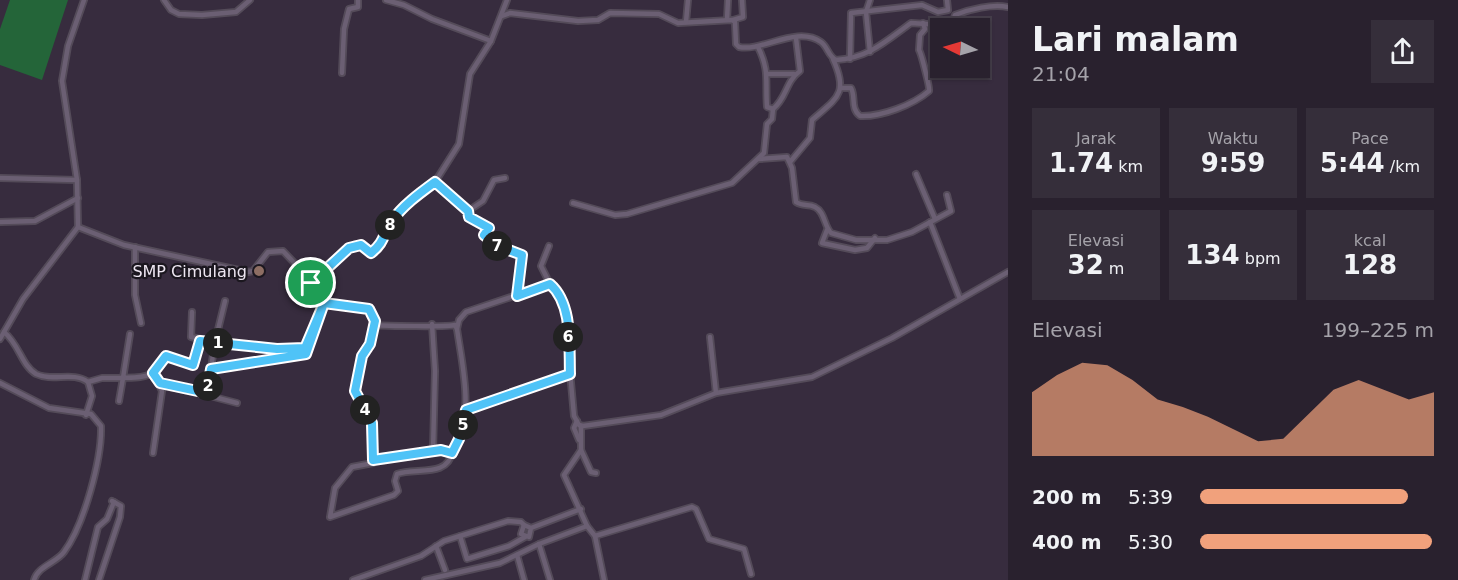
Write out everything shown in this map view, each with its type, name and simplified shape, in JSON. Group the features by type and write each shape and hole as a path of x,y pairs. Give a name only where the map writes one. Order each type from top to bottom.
{"street":[{"path":"0,339 23,299 78,227 77,180 62,81 68,46 84,0"},
{"path":"164,0 171,10 179,14 202,15 236,12 250,0"},
{"path":"342,73 344,29 350,9 358,7 358,0"},
{"path":"386,0 405,5 432,19 491,40"},
{"path":"311,283 349,248 361,245 371,253 382,244 392,221 417,195 435,182 459,144 470,75 491,40 507,0"},
{"path":"686,22 688,0"},
{"path":"728,0 730,20 737,46 750,49 781,38 822,42 840,76 841,88 833,103 812,120 810,138 789,162"},
{"path":"502,16 510,13 569,20 591,20 608,13 624,13 659,14 676,22 730,20 743,17 742,0"},
{"path":"870,0 866,12 870,52"},
{"path":"850,59 851,14 917,3 945,12 948,10 948,0"},
{"path":"954,18 955,15 968,11 996,6 1008,8"},
{"path":"841,88 851,88 854,109 860,116 899,107 923,96 929,91 930,86 924,76 924,56 919,50 920,35 925,29 922,23"},
{"path":"833,59 850,59 870,52 889,37 902,32 909,24 930,24"},
{"path":"772,109 784,101 790,80 800,67 796,38"},
{"path":"758,46 767,67 767,107 772,109"},
{"path":"767,74 794,75"},
{"path":"573,203 615,215 726,186 743,174 765,150 767,123 772,119 772,109"},
{"path":"759,159 787,157 796,202 802,206 812,206 820,211 827,230 833,234 856,240 875,238 889,240 912,232 951,211 947,195"},
{"path":"916,174 935,219"},
{"path":"0,178 77,180"},
{"path":"468,211 483,201 494,180 505,178"},
{"path":"435,182 468,211 469,217 489,228 484,235 498,246 522,255 517,296"},
{"path":"0,222 35,221 78,198"},
{"path":"930,222 960,299"},
{"path":"78,227 135,247 248,272 253,271 268,252 278,250 295,261 324,303 369,309 378,325 389,327 455,325 457,329"},
{"path":"827,230 822,243 835,247 855,250 867,248 875,238"},
{"path":"549,246 541,266 564,305 570,374 577,421 581,426 581,448 564,475 587,526 595,536 604,580"},
{"path":"135,247 135,295 141,323"},
{"path":"581,426 667,413 716,393 812,377 892,338 1008,272"},
{"path":"375,321 370,344 362,356 355,391 372,423 372,465 352,468 335,488 331,518 394,495 398,491 395,480 397,474 441,469 449,462 459,439 466,410 457,329 459,320 466,312 550,284"},
{"path":"207,393 215,342 225,300"},
{"path":"211,369 303,355 324,303"},
{"path":"192,312 189,335 200,341 277,349 301,349 308,345"},
{"path":"432,324 435,370 433,451"},
{"path":"4,332 13,339 28,367 36,374 60,378 76,377 88,382 102,378 144,378 153,373 166,356 193,365 200,341"},
{"path":"119,401 130,334"},
{"path":"710,337 716,393"},
{"path":"153,373 160,383 162,395 153,453"},
{"path":"466,410 570,374"},
{"path":"86,416 92,396 88,382"},
{"path":"0,383 40,405 86,416 91,414 97,418 101,429 87,499 73,538 65,551 37,573 34,580"},
{"path":"160,383 207,393 237,403"},
{"path":"577,421 574,428 581,448 591,472 596,473"},
{"path":"373,460 433,451 452,453"},
{"path":"85,580 99,526 107,519 113,501 121,506 120,517 99,580"},
{"path":"595,536 692,507 699,515 709,539 744,549 751,574"},
{"path":"352,580 368,577 421,556 436,546 460,536 508,521 521,522 531,528 581,509"},
{"path":"524,525 520,532 525,537"},
{"path":"425,580 500,563 538,544 587,526"},
{"path":"460,536 467,559 509,546 531,534 531,528"},
{"path":"538,544 550,580"},
{"path":"436,546 445,570"},
{"path":"517,555 524,580"}],"green space":[{"path":"10,0 68,0 42,80 0,65 0,29"}],"place":[{"name":"SMP Cimulang","path":"259,271"}],"route":[{"path":"311,283 324,303 313,334 305,348 277,349 200,341 192,366 166,356 153,373 160,383 207,393 211,369 306,354 324,303 369,309 375,321 370,344 362,356 355,391 372,423 373,460 441,450 452,453 459,439 466,410 570,374 566,312 559,293 550,284 517,296 522,255 498,246 484,235 489,228 469,217 468,211 435,182 417,195 392,221 382,244 371,253 361,245 355,244 311,283"}]}
